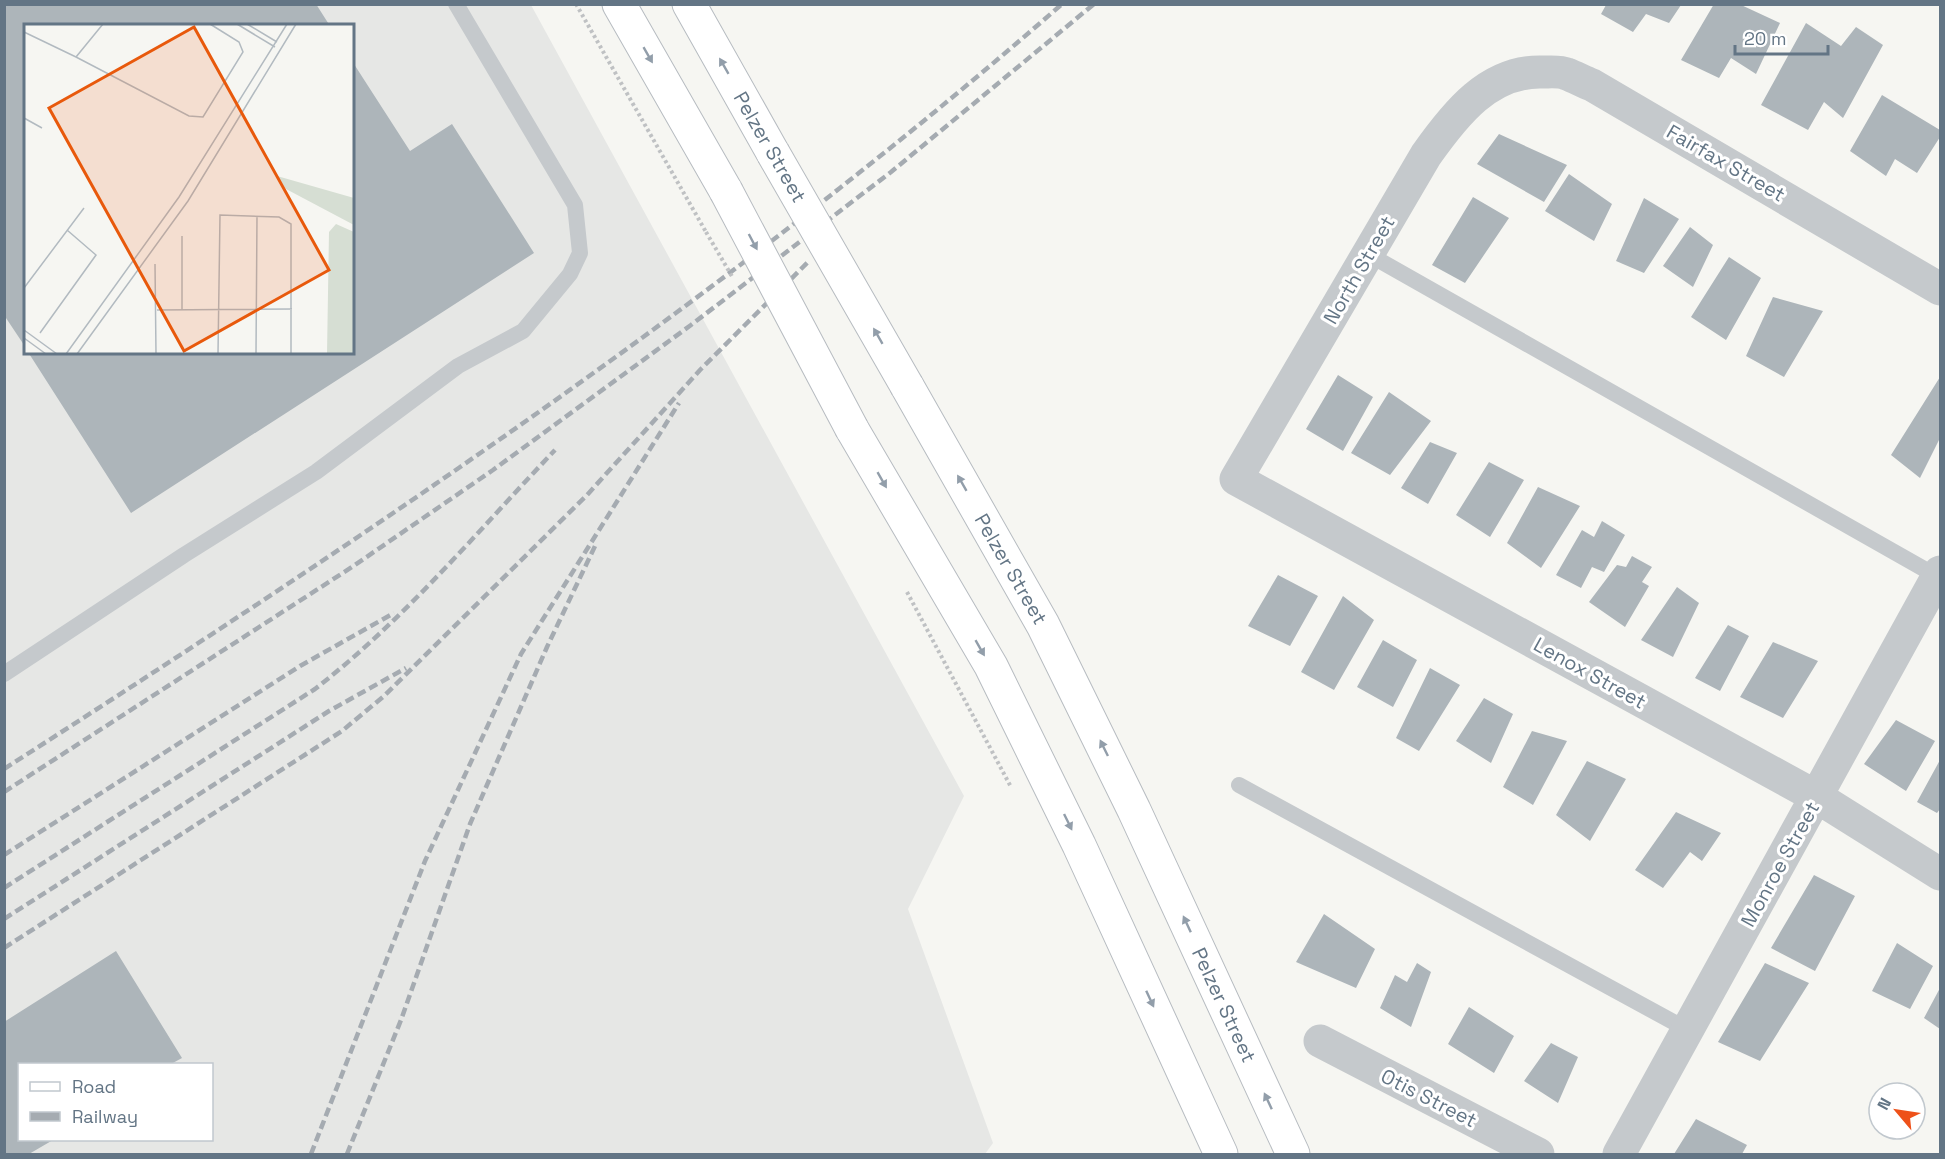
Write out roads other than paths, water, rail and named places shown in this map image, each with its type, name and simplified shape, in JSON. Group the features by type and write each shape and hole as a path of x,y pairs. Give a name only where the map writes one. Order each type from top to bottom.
{"street":[{"path":"619,4 726,190 852,429 991,666 1079,845 1221,1155"},
{"name":"Pelzer Street","path":"688,4 1043,625 1134,810 1293,1155"},
{"name":"Fairfax Street","path":"1502,80 1533,72 1565,73 1592,86 1941,289"},
{"name":"North Street","path":"1236,479 1368,254 1447,126 1472,98 1502,80"},
{"name":"Lenox Street","path":"1236,479 1817,797 1941,874"},
{"name":"Monroe Street","path":"1619,1155 1940,576"},
{"name":"Otis Street","path":"1320,1041 1538,1155"}],"lane":[{"path":"4,674 184,555 316,472 458,366 523,332 570,274 580,253 575,205 456,4"},
{"path":"1368,254 1940,576"},
{"path":"1239,785 1688,1030"}],"railway":[{"path":"4,769 278,591 547,406 680,310 810,212 937,110 1062,4"},
{"path":"4,792 352,567 493,470 691,325 891,172 1094,4"},
{"path":"4,948 342,731 384,696 587,495 700,370 808,262"},
{"path":"311,1154 425,861 521,654 679,403"},
{"path":"4,888 315,689 348,662 410,604 555,450"},
{"path":"347,1154 401,1020 470,824 547,647 596,544"},
{"path":"4,855 300,666 394,613"},
{"path":"4,919 329,711 406,668"}]}
